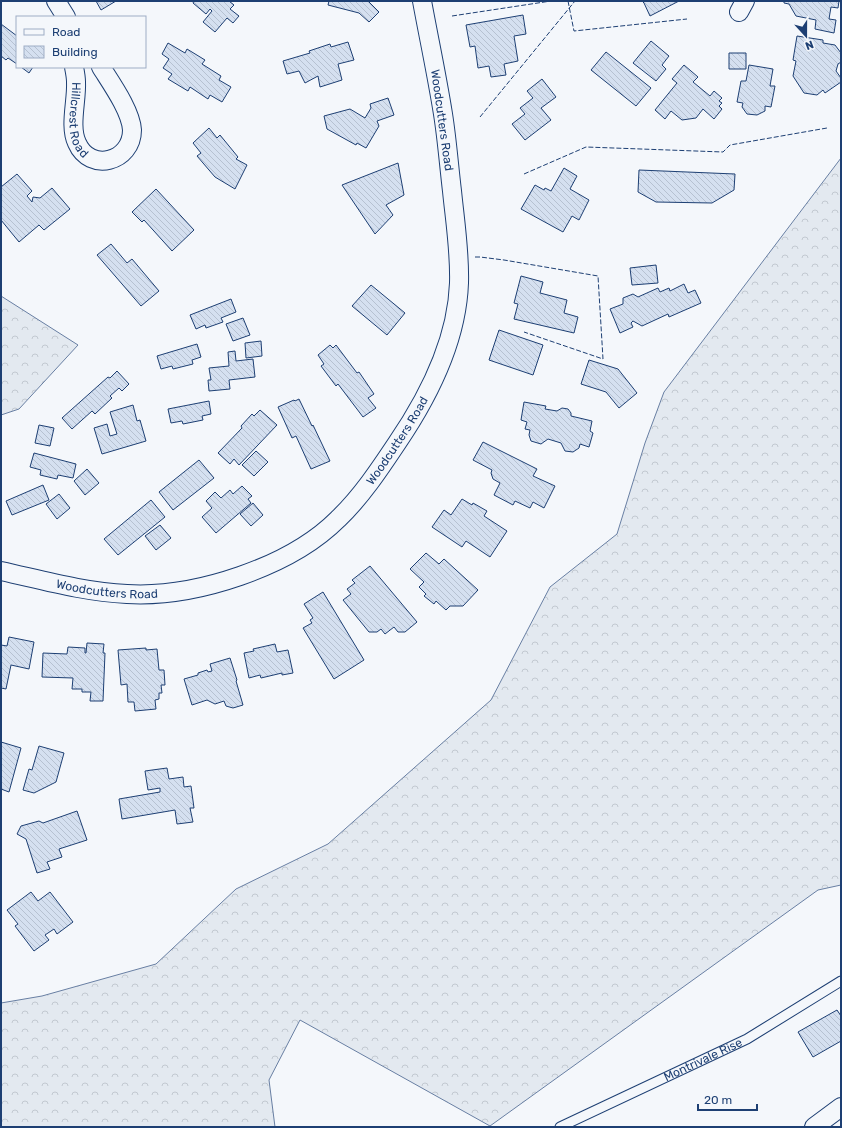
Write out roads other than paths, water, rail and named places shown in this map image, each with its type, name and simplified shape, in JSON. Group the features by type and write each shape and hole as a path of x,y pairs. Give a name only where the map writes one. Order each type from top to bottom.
{"street":[{"name":"Woodcutters Road","path":"1,571 78,588 128,595 154,594 202,588 249,573 274,562 319,535 337,520 376,474 413,420 445,353 455,320 459,283 458,242 443,115 422,1"},
{"name":"Hillcrest Road","path":"74,68 76,82 73,127 77,143 87,156 94,160 102,161 111,160 120,156 126,149 132,131 127,112 102,68"},
{"path":"814,1127 841,1107"}],"lane":[{"name":"Montrivale Rise","path":"560,1127 747,1039 841,982"}]}
